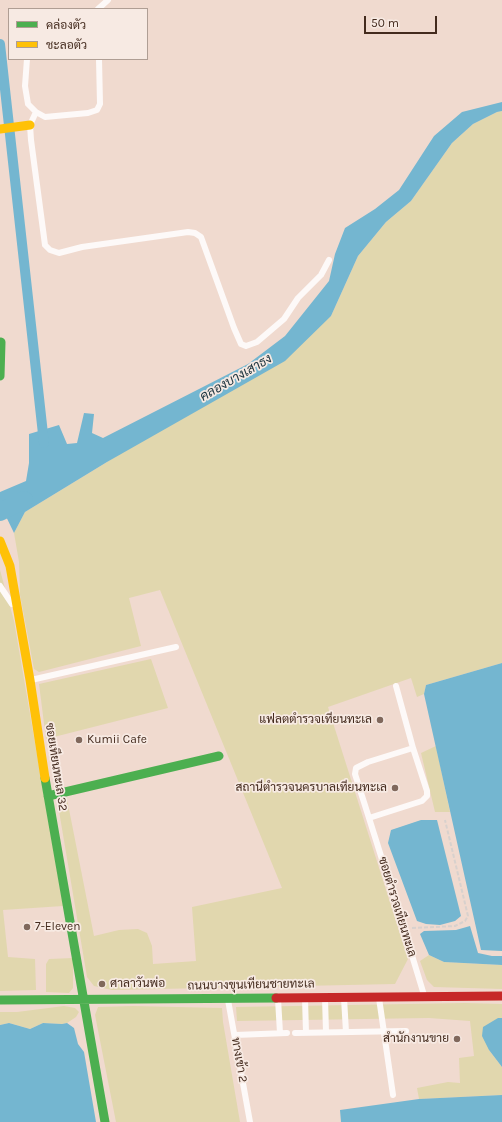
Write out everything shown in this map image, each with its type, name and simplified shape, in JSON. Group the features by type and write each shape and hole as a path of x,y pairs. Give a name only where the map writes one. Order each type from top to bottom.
{"street":[{"path":"0,129 30,125"},
{"path":"0,376 1,342"},
{"name":"ซอยเทียนทะเล 32","path":"1,543 10,566 18,609 48,796 105,1122"},
{"path":"48,796 219,756"},
{"name":"ถนนบางขุนเทียนชายทะเล","path":"0,1000 502,996"}],"lane":[{"path":"99,8 108,0"},
{"path":"26,60 25,86 28,104 36,112 45,117 88,113 97,110 100,104 99,60"},
{"path":"36,112 30,125 31,140 45,245 50,250 59,252 82,246 188,232 195,233 201,237 241,344 246,346 257,342 284,319 298,298 321,275 329,260"},
{"path":"0,586 10,602 18,609"},
{"path":"30,680 176,647"},
{"path":"369,818 422,801 427,796 427,791 413,748 396,686"},
{"name":"ซอยตำรวจเทียนทะเล","path":"413,748 368,762 356,768 356,774 425,996"},
{"path":"278,997 280,1033"},
{"path":"305,997 306,1032"},
{"path":"325,997 326,1032"},
{"path":"344,997 346,1032"},
{"path":"379,997 393,1095"},
{"name":"ทางเข้า 2","path":"227,998 250,1122"},
{"path":"296,1033 406,1031"},
{"path":"235,1035 287,1033"}],"path":[{"path":"404,929 455,926 465,921 468,916 445,820"}],"shaded area":[{"path":"502,111 502,663 426,685 424,694 417,697 411,678 328,707 408,959 395,984 112,990 94,986 87,977 58,805 61,799 67,799 94,936 119,930 138,929 147,933 152,946 153,964 196,961 192,907 282,888 160,590 129,598 141,646 39,672 34,669 20,595 19,562 14,533 25,512 107,462 331,316 358,256 386,222 411,201 452,143 473,124"},
{"path":"0,570 14,621 63,906 3,910 8,957 35,959 36,990 0,991"},
{"path":"151,659 168,708 46,739 39,684"},
{"path":"436,746 450,812 435,812 421,753"},
{"path":"429,955 444,962 502,965 502,989 434,987 427,980 420,961"},
{"path":"73,958 73,988 69,993 46,992 46,964 49,959"},
{"path":"465,1003 502,1004 502,1018 498,1018 489,1050 502,1067 502,1095 419,1099 417,1088 448,1082 460,1083 459,1058 474,1056 470,1021 429,1018 237,1021 236,1007"},
{"path":"64,1006 75,1008 79,1012 76,1017 67,1023 43,1023 30,1029 9,1023 0,1025 0,1012 17,1012"},
{"path":"133,1006 222,1008 240,1122 116,1122 95,1015 98,1007"}],"water":[{"path":"502,102 502,111 473,124 452,143 411,201 386,222 358,256 331,316 285,361 107,462 25,512 14,533 0,504 0,492 26,481 29,463 29,434 59,425 67,444 77,443 84,413 94,414 92,433 103,438 248,364 285,336 329,281 335,254 345,228 375,209 399,190 434,136 462,112"},
{"path":"502,663 502,951 481,950 424,694 426,685"},
{"path":"421,820 437,820 461,916 455,921 440,925 426,924 417,921 388,843 391,830"},
{"path":"470,926 478,953 492,956 502,956 502,965 444,962 429,955 420,934 424,931 456,930"},
{"path":"498,1018 502,1018 502,1067 489,1050 482,1036 483,1027"},
{"path":"9,1023 30,1029 43,1023 67,1023 74,1028 78,1044 84,1052 96,1122 0,1122 0,1025"},
{"path":"502,1095 502,1122 341,1122 340,1110 419,1099"}],"waterway":[{"path":"0,44 44,443"},
{"name":"คลองบางเสาธง","path":"0,512 24,500"}],"traffic: fast":[{"path":"0,376 1,342"},
{"path":"48,796 219,756"},
{"path":"45,778 105,1122"},
{"path":"0,1000 276,998"}],"traffic: slow":[{"path":"0,129 30,125"},
{"path":"0,541 10,566 45,778"}],"traffic: jam":[{"path":"276,998 502,996"}],"place":[{"name":"แฟลตตำรวจเทียนทะเล","path":"380,720"},
{"name":"Kumii Cafe","path":"79,740"},
{"name":"สถานีตำรวจนครบาลเทียนทะเล","path":"395,788"},
{"name":"7-Eleven","path":"27,927"},
{"name":"ศาลาวันพ่อ","path":"102,984"},
{"name":"สำนักงานขาย","path":"457,1039"}]}
